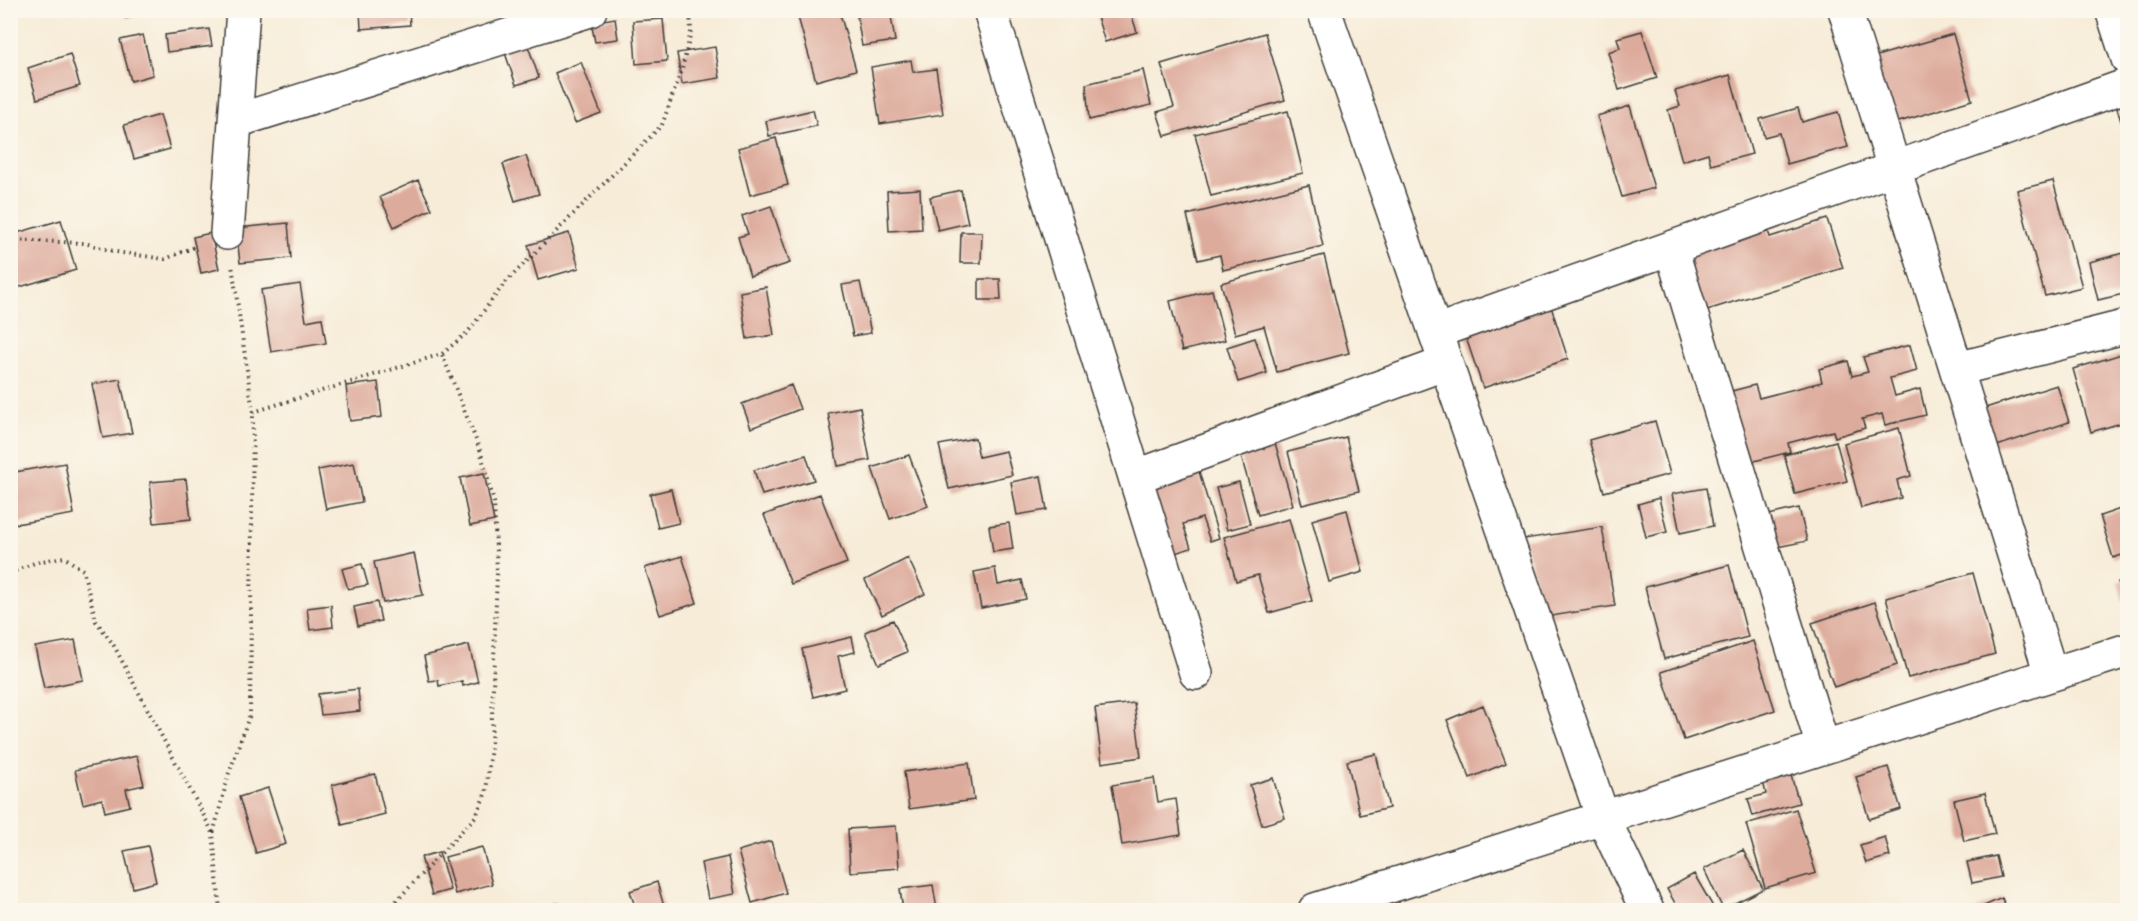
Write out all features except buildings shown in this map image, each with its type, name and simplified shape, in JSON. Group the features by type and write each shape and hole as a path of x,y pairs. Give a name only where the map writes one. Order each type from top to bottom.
{"street":[{"path":"227,233 243,10"},
{"path":"236,122 590,10"},
{"path":"990,10 1196,673"},
{"path":"1324,10 1603,818 1647,910"},
{"path":"1845,10 2051,674"},
{"path":"2112,10 2127,59"},
{"path":"1435,332 2127,85"},
{"path":"1671,248 1823,747"},
{"path":"1957,369 2127,326"},
{"path":"1135,477 1446,363"},
{"path":"1315,910 2127,650"}],"path":[{"path":"253,412 442,354 468,332 504,284 662,125 682,69 690,32 690,10"},
{"path":"10,240 85,243 116,252 165,259 227,233 253,412 250,714 228,773 213,834 220,910"},
{"path":"388,910 476,816 486,792 491,746 497,572 494,502 480,450 442,354"},
{"path":"10,573 37,562 64,557 83,570 96,621 113,644 213,834"}]}
